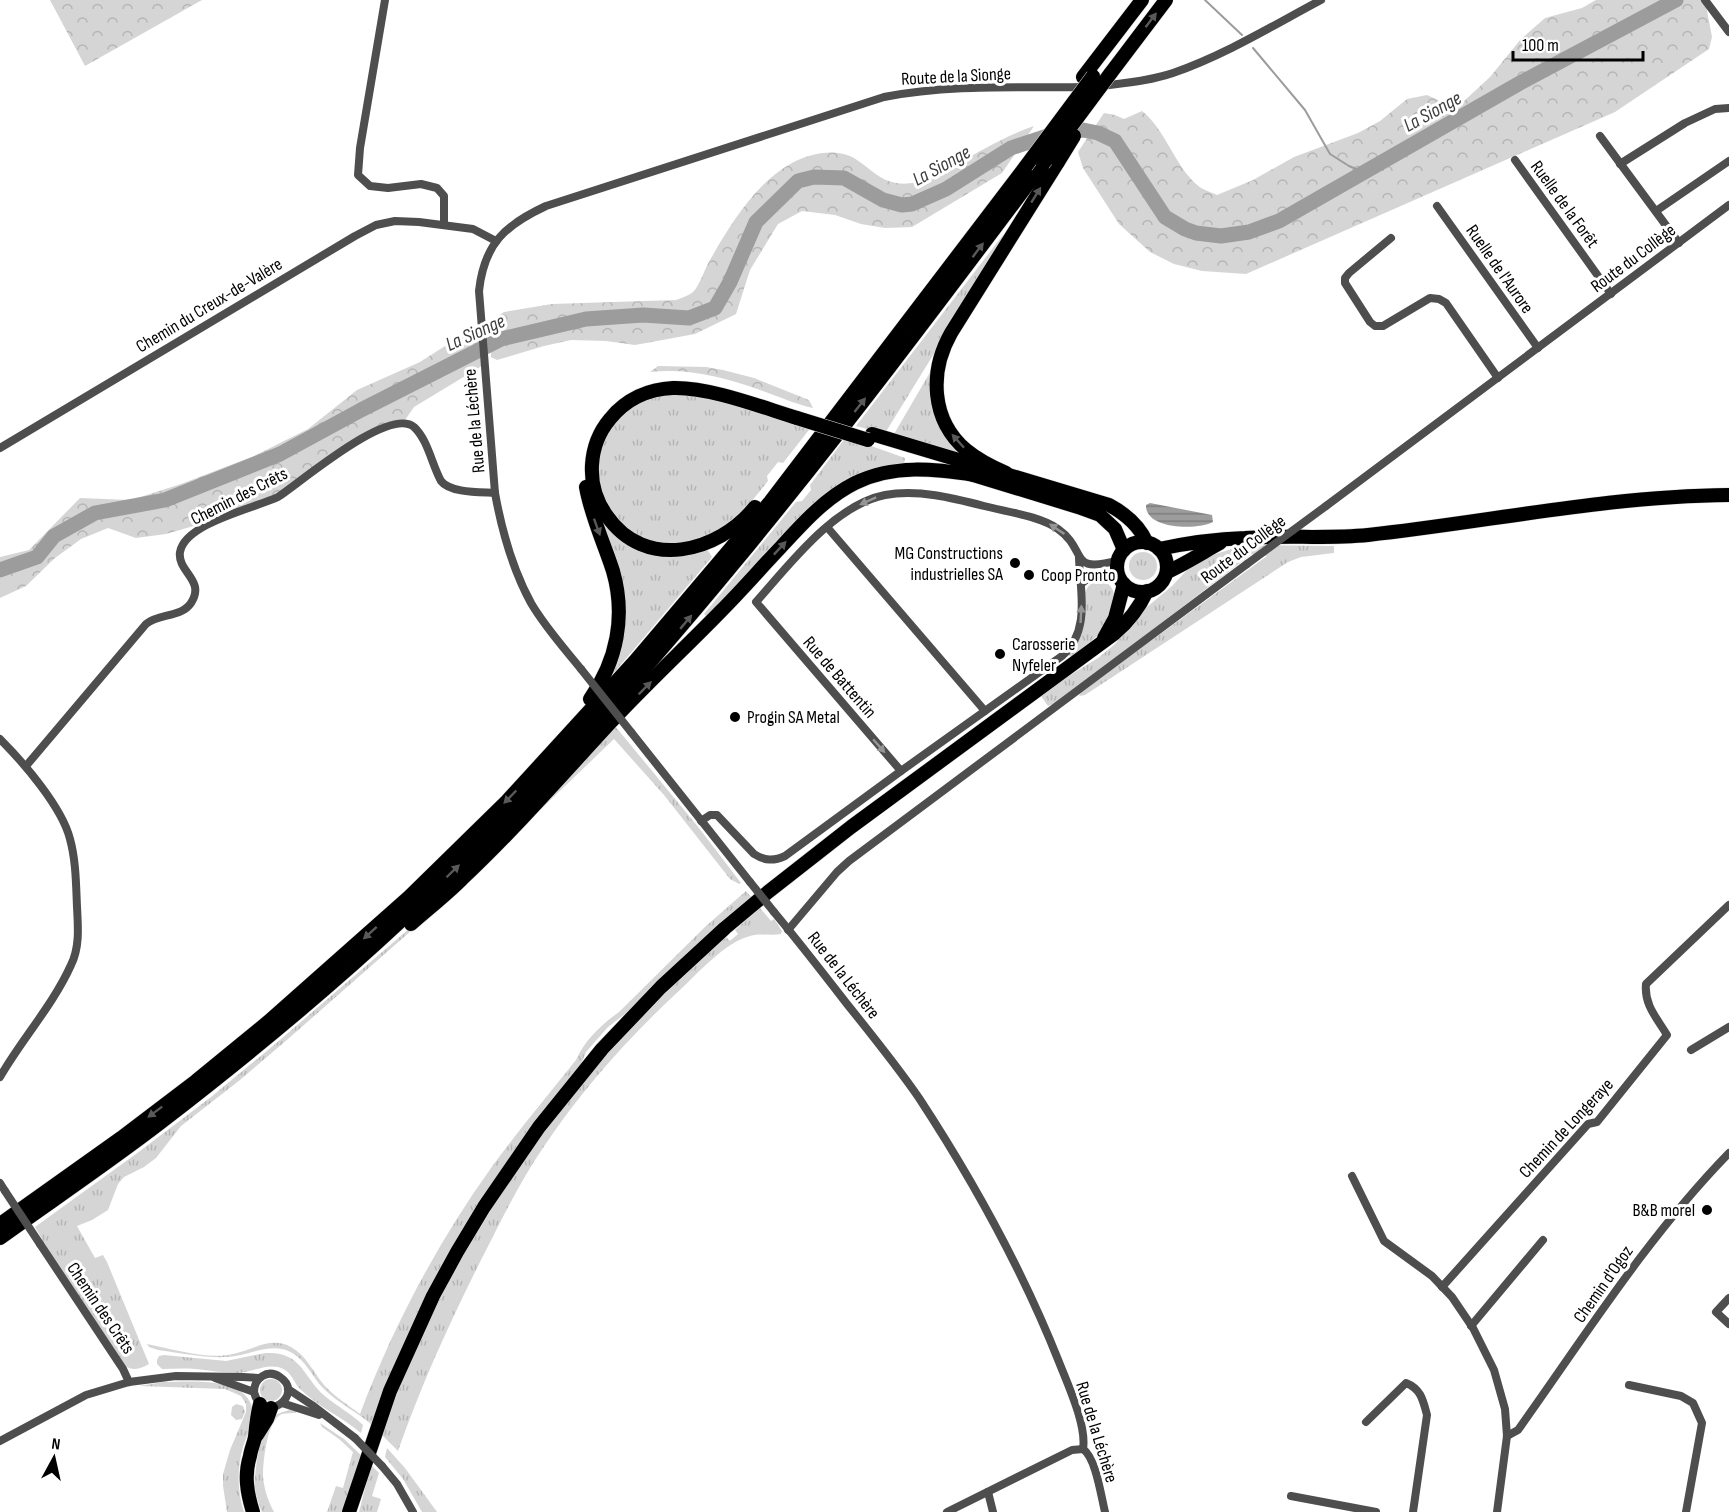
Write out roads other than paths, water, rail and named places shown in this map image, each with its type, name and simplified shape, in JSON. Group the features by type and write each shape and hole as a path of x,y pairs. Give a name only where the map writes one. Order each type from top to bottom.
{"highway":[{"path":"0,1224 121,1138 268,1022 409,897 550,755 635,662 770,502 1088,77 1142,0"},
{"path":"1088,77 1151,0"},
{"path":"0,1238 159,1124 299,1011 402,920 546,778 671,640 734,565 884,374 1167,0"},
{"path":"1006,473 979,460 967,451 947,427 936,395 938,366 948,339 1112,74"},
{"path":"799,415 698,390 672,388 644,393 626,403 616,412 598,438 593,456 592,473 599,503 609,519 623,534 643,545 661,549 680,550 700,546 736,526 750,514 807,443 1022,166"},
{"path":"550,755 601,682 613,654 618,632 620,609 616,583 591,509 585,480 584,464 591,434 601,418 619,399 636,388 653,383 673,380 714,386 870,437 1006,473 1115,508 1136,524 1153,546 1166,559 1167,572 1160,585 1147,591 1138,591 1131,589 1122,580 1117,566 1121,555 1132,544 1153,546 1243,538 1323,538 1363,535 1445,526 1606,502 1660,497 1729,495"},
{"path":"870,437 975,475 1100,515 1115,529 1121,555"},
{"path":"0,1248 165,1130 306,1015 462,879 794,533 830,499 860,480 896,470 921,469 975,475"},
{"path":"1167,572 1228,540"},
{"path":"1101,642 1115,618 1122,580"},
{"path":"351,1510 390,1391 433,1296 452,1261 517,1159 551,1111 602,1049 661,987 724,928 852,827 1124,625 1141,604 1147,591"},
{"path":"253,1512 246,1480 249,1457 255,1440 265,1423 267,1402"}],"street":[{"path":"385,0 360,148 358,175 370,186 388,188 421,184 437,188 444,196 444,225"},
{"name":"Route de la Sionge","path":"496,241 507,228 518,220 546,206 884,97 914,91 951,88 1091,87 1171,74 1210,58 1321,0"},
{"path":"1705,0 1729,32"},
{"path":"1620,164 1685,123 1715,109 1729,108"},
{"path":"1600,136 1679,243"},
{"name":"Ruelle de la Forêt","path":"1515,160 1611,294"},
{"path":"1656,211 1729,160"},
{"name":"Route du Collège","path":"788,930 826,884 849,861 1729,205"},
{"name":"Ruelle de l'Aurore","path":"1437,206 1539,348"},
{"name":"Chemin du Creux-de-Valère","path":"0,448 376,225 395,221 444,225 480,231 496,241"},
{"path":"1391,238 1345,278 1345,283 1370,322 1375,326 1383,326 1430,298 1439,298 1446,303 1498,378"},
{"name":"Rue de la Léchère","path":"496,241 489,252 479,291 495,494 500,525 518,575 532,604 550,630 879,1044 918,1097 985,1205 1034,1301 1052,1343 1084,1433 1083,1449 1092,1462 1105,1512"},
{"name":"Chemin des Crêts","path":"26,766 146,624 159,616 181,612 191,603 195,585 181,562 180,556 182,546 188,539 221,518 278,497 353,444 382,428 400,423 415,429"},
{"name":"Rue de la Léchère","path":"415,429 444,486 495,494"},
{"name":"Rue de Battentin","path":"901,771 756,602 826,527 856,507 878,497 903,493 938,495 1046,522 1065,534 1076,549 1079,558"},
{"path":"826,527 985,711"},
{"path":"1079,558 1095,565 1121,555"},
{"path":"701,821 710,815 717,815 760,858 769,860 785,856 1070,648 1080,626 1082,583 1079,558"},
{"path":"1082,583 1090,577 1122,580"},
{"path":"0,739 26,766 60,813 70,837 76,866 77,945 74,958 64,979 0,1077"},
{"name":"Chemin de Longeraye","path":"1442,1287 1588,1124 1597,1122 1667,1035 1649,1005 1645,995 1646,984 1728,908"},
{"path":"1690,1050 1729,1027"},
{"name":"Chemin d'Ogoz","path":"1507,1436 1518,1430 1662,1228 1729,1153"},
{"path":"1352,1176 1384,1241 1431,1276 1452,1297 1471,1326 1494,1370 1504,1409 1507,1436 1497,1512"},
{"name":"Chemin des Crêts","path":"0,1183 117,1359 129,1382 176,1376 259,1378 266,1374 276,1374 284,1380 288,1389 355,1438 397,1484 413,1512"},
{"path":"1471,1326 1543,1240"},
{"path":"1729,1298 1716,1312 1729,1324"},
{"name":"Chemin des Crêts","path":"212,1377 267,1402 326,1417"},
{"path":"259,1378 255,1385 267,1402 287,1397 288,1389"},
{"path":"0,1441 78,1399 129,1382"},
{"path":"1366,1422 1406,1383 1414,1386 1423,1399 1427,1415 1413,1512"},
{"path":"1629,1385 1681,1396 1693,1403 1702,1423 1686,1512"},
{"path":"947,1512 1072,1450 1083,1449"},
{"path":"988,1492 993,1512"},
{"path":"1292,1496 1376,1512"}],"waterway":[{"path":"1205,0 1242,35"},
{"name":"La Sionge","path":"0,570 37,557 54,536 95,513 165,500 280,454 501,339 586,319 643,315 689,318 715,308 730,282 756,222 798,181 814,177 844,178 883,200 902,205 912,204 946,189 1011,148 1056,133 1083,130 1098,133 1115,141 1165,217 1196,233 1221,236 1249,232 1279,221 1520,83 1676,0"},
{"path":"1253,48 1305,110 1330,154 1363,172"}],"place":[{"name":"MG Constructions industrielles SA","path":"1015,563"},
{"name":"Coop Pronto","path":"1029,575"},
{"name":"Carosserie Nyfeler","path":"1000,654"},
{"name":"Progin SA Metal","path":"735,717"},
{"name":"B&B morel","path":"1707,1210"}]}
